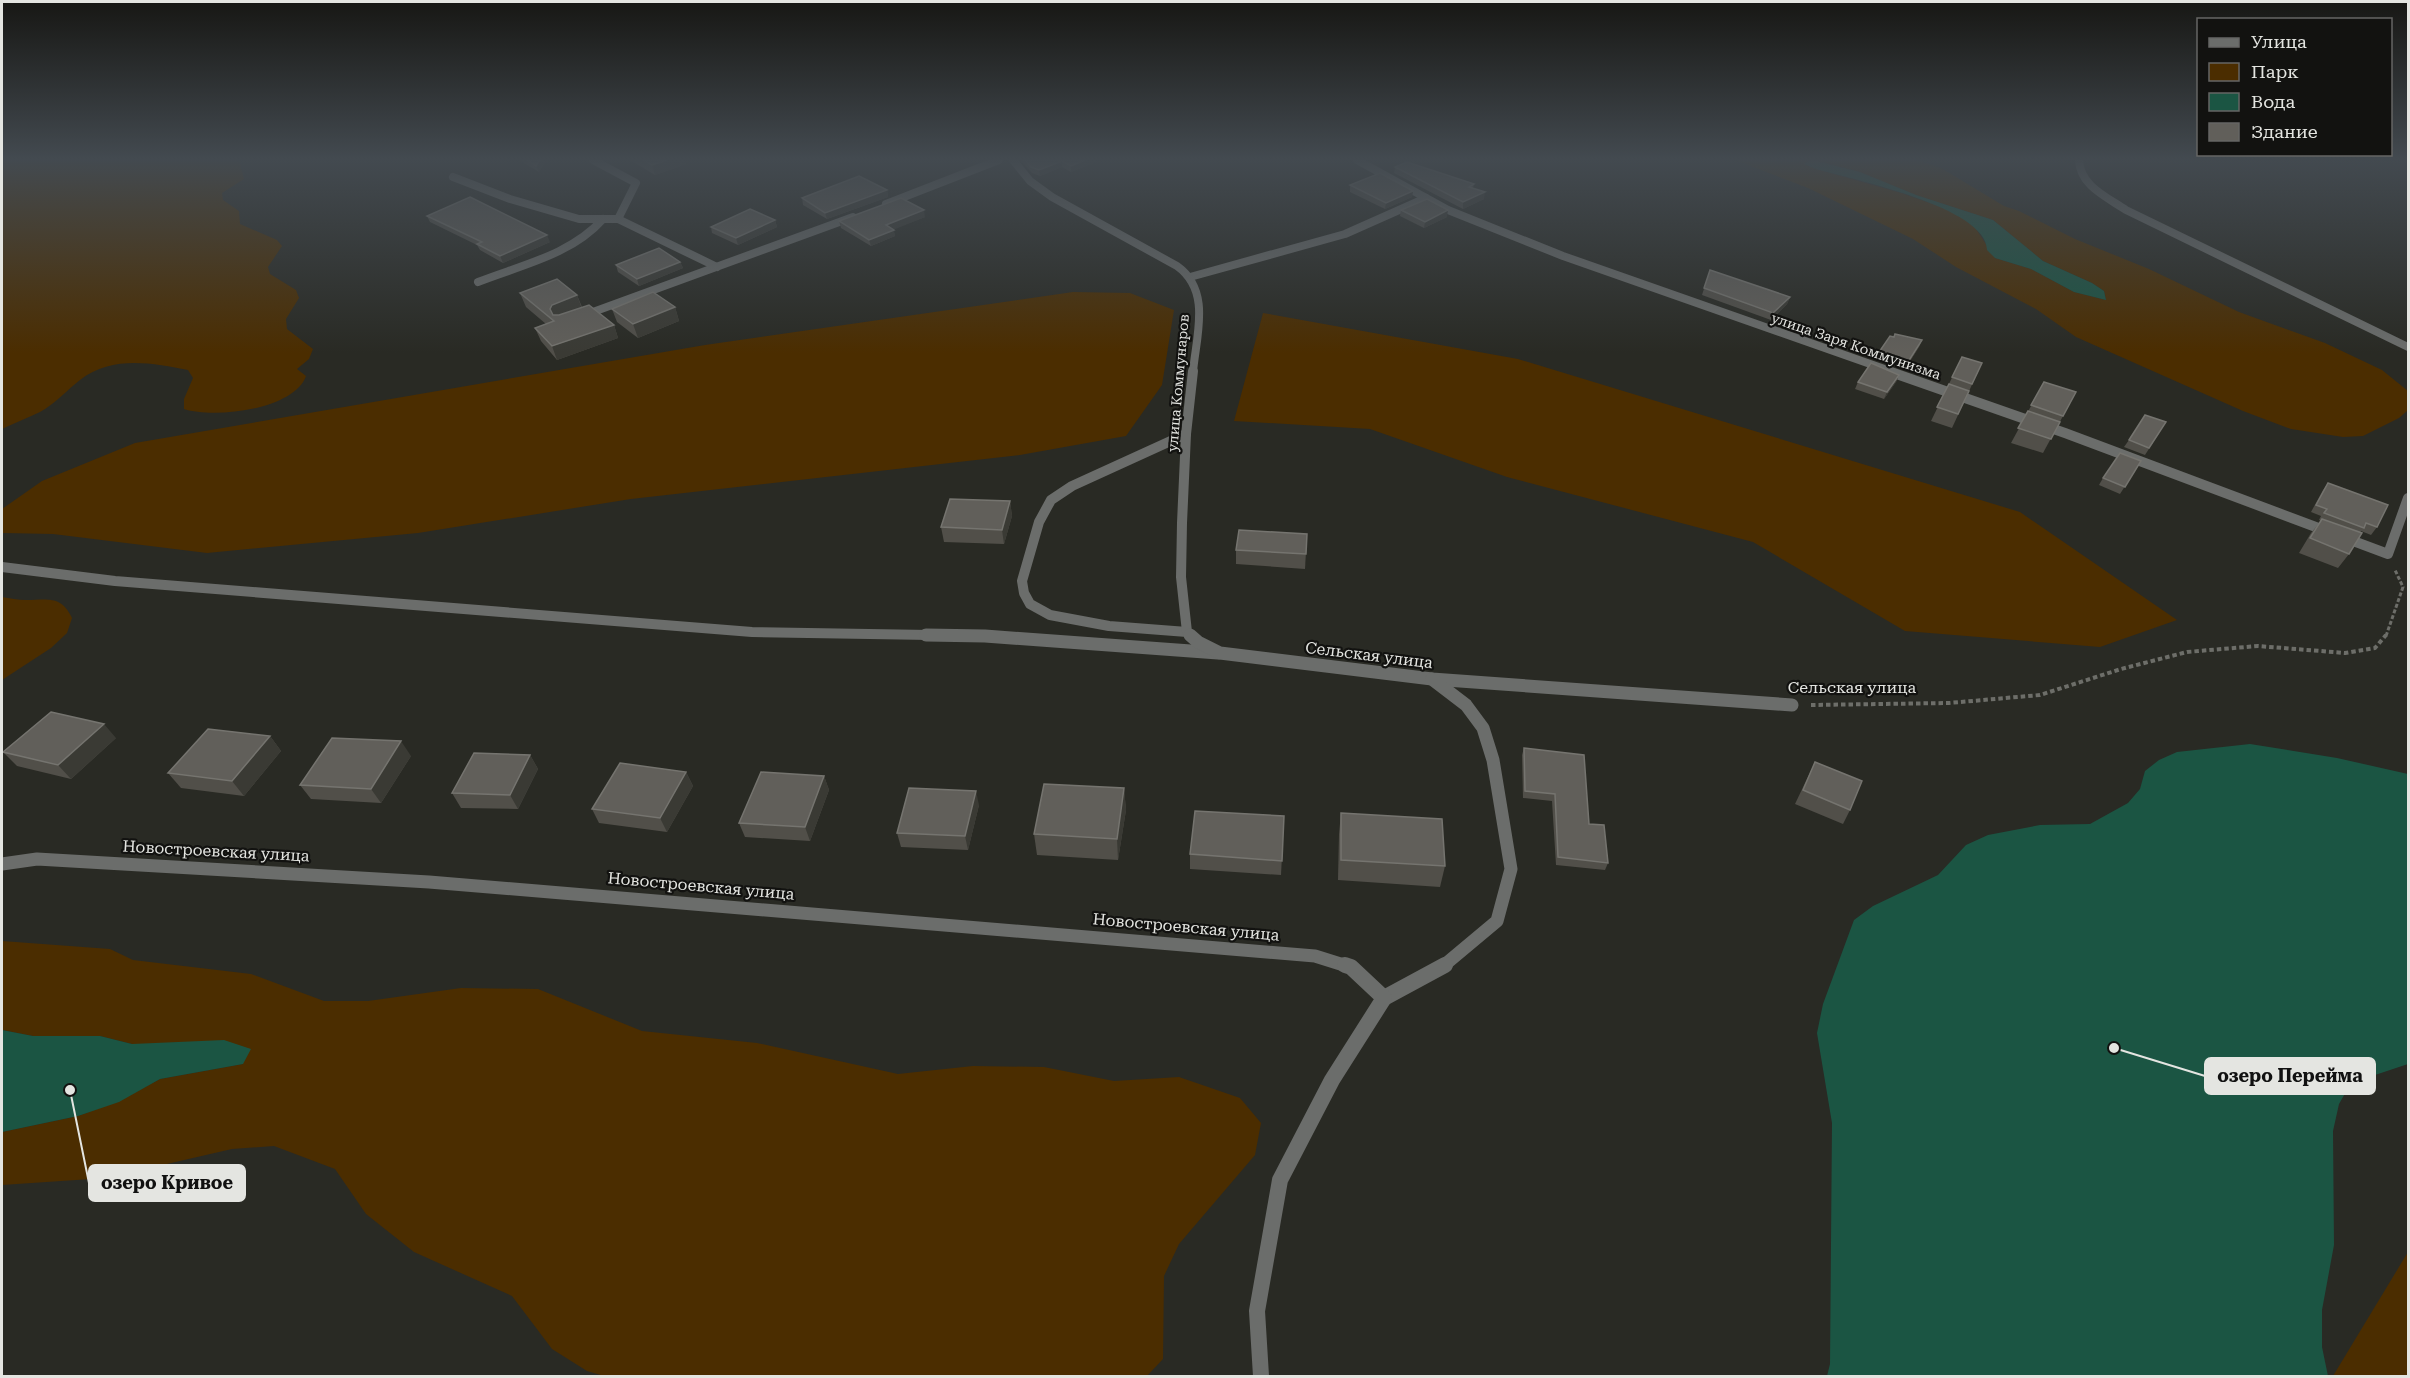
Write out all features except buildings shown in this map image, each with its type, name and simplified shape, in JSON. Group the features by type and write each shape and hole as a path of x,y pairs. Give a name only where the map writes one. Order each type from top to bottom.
{"street":[{"path":"478,282 565,247 596,229 599,224"},
{"path":"629,224 717,267"},
{"path":"573,319 832,224"},
{"path":"1101,224 1177,266 1190,277 1345,234 1367,224"},
{"name":"улица Заря Коммунизма","path":"1484,224 1563,256 2065,433 2388,554"},
{"path":"2156,224 2406,343"},
{"name":"улица Коммунаров","path":"1187,632 1181,576 1186,434 1200,301 1190,277"},
{"path":"1186,434 1051,499 1042,515 1024,569 1023,594 1033,607 1060,618 1106,625 1187,632 1198,642 1220,653"},
{"path":"2388,554 2409,498"},
{"name":"Сельская улица","path":"2,567 115,581 752,632 985,636 1220,653 1432,679 1792,705"},
{"path":"1261,1377 1257,1311 1280,1180 1332,1080 1384,998 1445,965 1497,921 1511,869 1493,760 1483,728 1466,705 1432,679"},
{"name":"Новостроевская улица","path":"2,864 37,859 429,882 1315,956 1351,967 1384,998"}],"path":[{"name":"Сельская улица","path":"1792,705 1949,703 2040,695 2121,669 2187,652 2258,646 2345,653 2375,648 2386,636 2403,587 2388,554"}],"green space":[{"path":"2,224 241,224 277,240 282,246 268,267 270,274 296,290 299,298 286,319 287,329 313,349 309,359 297,369 306,376 299,388 286,397 252,409 233,412 197,412 184,409 184,399 193,378 188,370 146,363 119,364 92,372 45,409 2,429"},
{"path":"1883,224 1972,224 1995,258 2031,269 2074,292 2106,300 2104,291 2092,283 2043,261 1998,224 2046,224 2075,239 2149,269 2239,312 2325,343 2382,370 2408,391 2407,411 2399,418 2363,436 2343,437 2291,429 2243,411 2076,337 2036,309 1956,267 1913,239"},
{"path":"1073,292 1130,293 1174,310 1162,385 1126,436 1020,455 631,499 418,533 207,553 53,534 3,533 2,509 42,481 135,443 705,345"},
{"path":"1263,313 1518,359 2020,512 2177,620 2100,647 1905,631 1753,542 1507,477 1370,429 1234,421"},
{"path":"2,597 53,600 63,605 72,618 67,633 51,648 2,680"},
{"path":"2,941 110,949 133,960 251,974 324,1001 368,1001 461,988 538,989 642,1031 757,1043 898,1074 973,1066 1044,1067 1114,1081 1179,1077 1240,1098 1261,1123 1255,1155 1179,1244 1164,1276 1163,1359 1147,1376 604,1376 587,1371 552,1349 512,1296 414,1252 366,1214 335,1169 274,1146 232,1149 106,1178 2,1185 2,1132 78,1116 119,1101 160,1079 243,1064 100,1036 33,1036 2,1030"},
{"path":"2408,1252 2408,1376 2333,1376"}],"water":[{"path":"1969,224 1998,224 2043,261 2092,283 2104,291 2106,300 2074,292 2031,269 1995,258 1987,250 1981,235"},
{"path":"2250,744 2337,758 2408,774 2408,1064 2351,1083 2339,1104 2333,1131 2334,1245 2322,1310 2322,1347 2328,1376 1827,1376 1830,1364 1832,1123 1817,1033 1823,1004 1854,920 1873,906 1938,875 1966,845 1988,835 2040,825 2090,824 2128,803 2140,789 2145,771 2159,760 2177,752"},
{"path":"2,1030 33,1036 100,1036 132,1044 224,1040 251,1049 243,1064 160,1079 119,1102 78,1116 2,1132"}],"place":[{"name":"озеро Перейма","path":"2114,1048"},
{"name":"озеро Кривое","path":"70,1090"}]}
